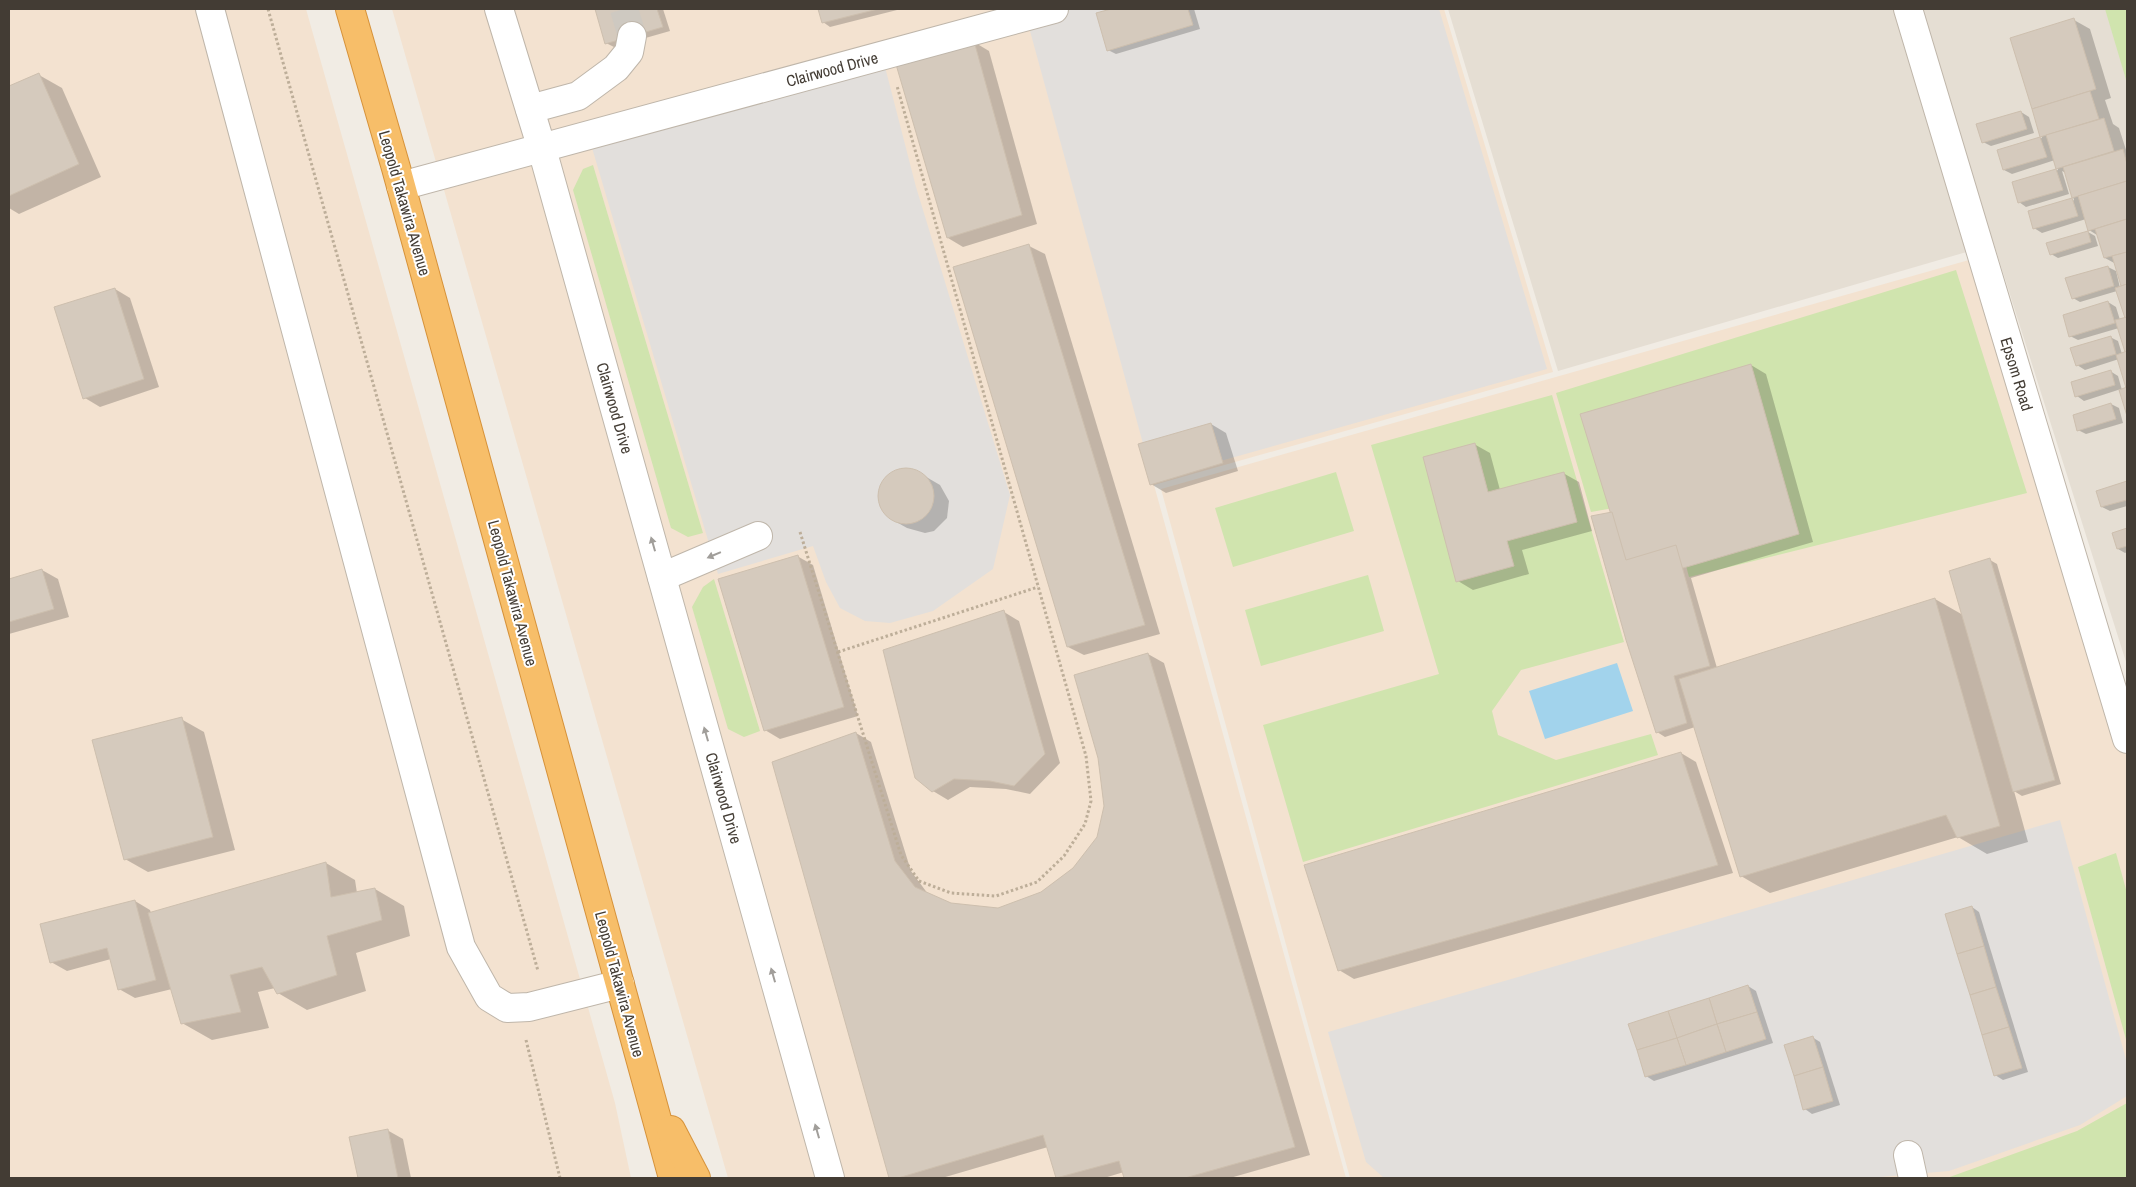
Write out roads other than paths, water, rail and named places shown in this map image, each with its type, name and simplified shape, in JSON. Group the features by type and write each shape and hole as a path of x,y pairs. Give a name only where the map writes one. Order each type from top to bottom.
{"highway":[{"name":"Leopold Takawira Avenue","path":"350,9 401,186 673,1178"},
{"path":"648,1084 653,1178"},
{"path":"648,1084 696,1178"}],"street":[{"path":"210,9 461,947 489,997 507,1008 528,1007 620,984"},
{"path":"401,186 542,148 499,9"},
{"name":"Clairwood Drive","path":"830,1178 542,148 1054,9"},
{"name":"Epsom Road","path":"1908,9 2127,740"},
{"path":"530,109 578,96 616,68 629,52 632,36"},
{"path":"662,577 758,536"}],"water":[{"path":"1617,663 1633,711 1545,739 1529,691"}],"tunnel":[{"path":"624,9 632,36"}]}
